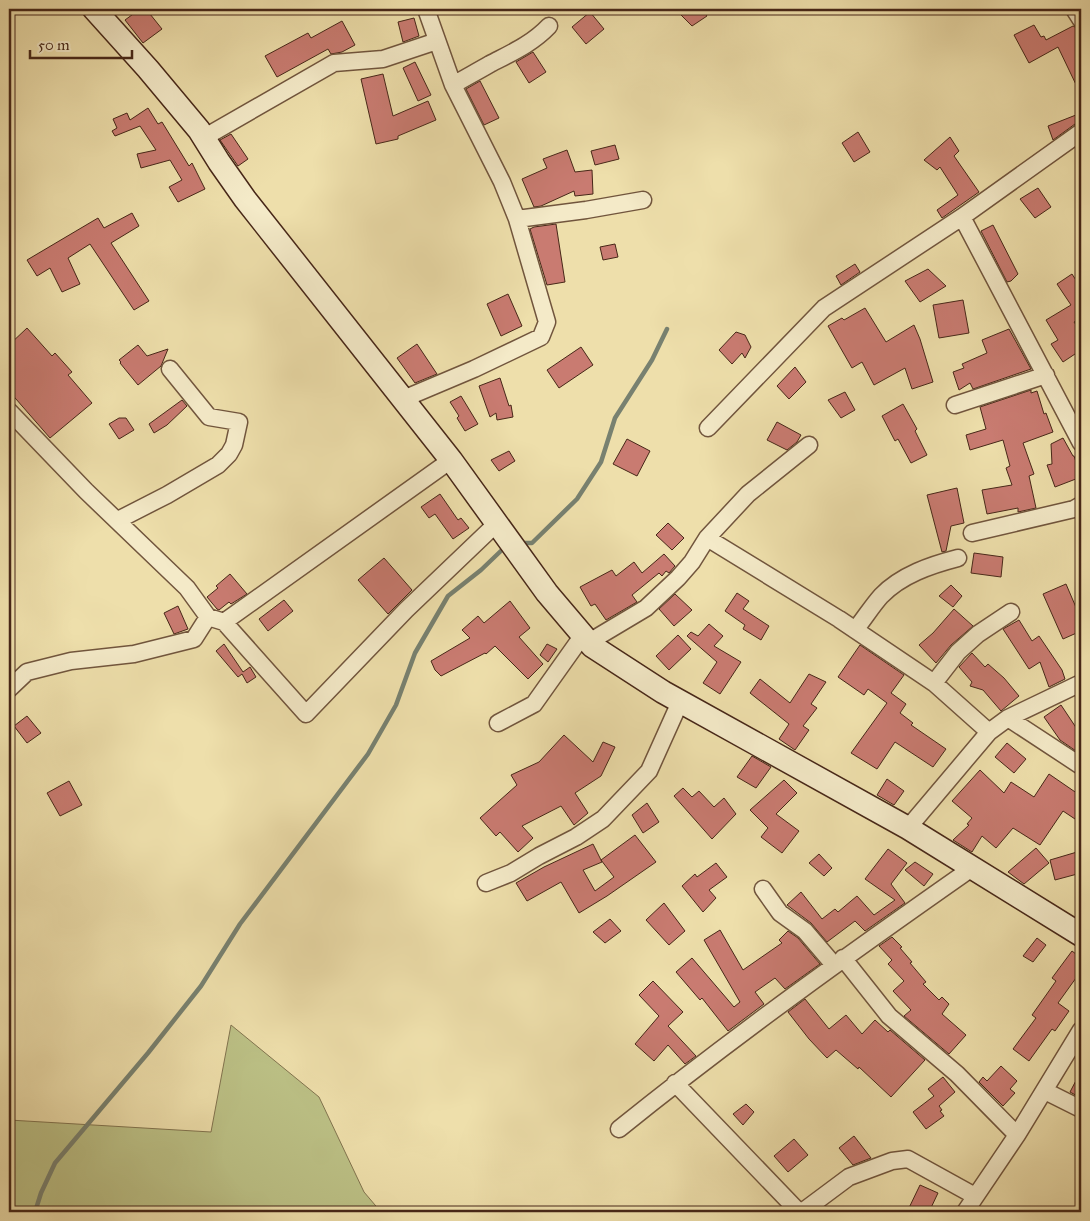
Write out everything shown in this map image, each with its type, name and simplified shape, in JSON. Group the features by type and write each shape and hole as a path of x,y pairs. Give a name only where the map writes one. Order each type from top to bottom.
{"street":[{"path":"94,9 205,137 334,63 383,59 437,41"},
{"path":"403,399 474,369 541,337 547,322 517,219 502,182 453,86 426,9"},
{"path":"1074,9 1081,20"},
{"path":"453,86 516,51 540,36 549,26"},
{"path":"199,130 245,199 451,460 547,593 592,646 680,702 908,828 1081,935"},
{"path":"708,428 824,308 962,217 1081,132"},
{"path":"517,219 643,200"},
{"path":"962,217 1081,443"},
{"path":"118,520 168,495 218,465 229,454 234,445 238,422 209,417 170,369"},
{"path":"955,405 1046,375"},
{"path":"9,411 86,491 187,588 208,617 224,622 306,714 406,610 496,524"},
{"path":"498,723 534,704 586,638 646,608 678,578 692,562 707,538 748,494 809,445"},
{"path":"224,622 451,460"},
{"path":"972,533 1079,512"},
{"path":"707,538 855,630 934,684 989,732"},
{"path":"855,630 881,596 900,580 958,558"},
{"path":"934,684 958,652 978,634 1011,612"},
{"path":"9,690 27,672 71,661 134,654 194,639 208,617"},
{"path":"908,828 989,732 1008,718 1081,683"},
{"path":"486,883 511,873 603,820 649,771 680,702"},
{"path":"1008,718 1081,766"},
{"path":"619,1129 675,1083 839,961 972,868"},
{"path":"763,889 780,913 805,931 839,961 889,1016 957,1074 1017,1134"},
{"path":"965,1212 1017,1134 1081,1030"},
{"path":"675,1083 800,1212 849,1177 892,1161 908,1159 976,1196"},
{"path":"1045,1090 1081,1109"}],"green space":[{"path":"231,1025 319,1097 364,1192 381,1212 9,1212 9,1120 211,1132"}],"building":[{"path":"140,9 146,9 162,29 143,43 125,20"},
{"path":"675,9 702,9 707,16 692,26"},
{"path":"590,12 604,29 586,44 572,27"},
{"path":"414,18 419,36 403,42 398,22"},
{"path":"342,21 355,45 342,52 331,54 328,49 277,77 265,56 308,33 311,38"},
{"path":"1034,25 1041,37 1044,36 1046,40 1073,26 1081,30 1081,95 1058,47 1029,63 1014,35"},
{"path":"533,52 546,72 529,83 516,62"},
{"path":"415,62 431,95 418,101 403,68"},
{"path":"383,74 393,116 428,101 436,120 398,136 398,139 376,144 361,79"},
{"path":"480,81 499,118 484,125 466,89"},
{"path":"148,108 158,124 162,122 189,166 192,163 205,189 178,202 169,187 182,180 170,160 141,168 137,154 156,150 140,126 115,136 112,131 117,128 113,119 127,113 130,120"},
{"path":"1081,113 1081,122 1075,124 1053,140 1048,126"},
{"path":"858,132 870,152 854,162 842,143"},
{"path":"231,134 248,159 238,166 220,140"},
{"path":"950,137 959,151 954,156 979,192 942,218 937,210 958,195 940,167 937,170 924,160"},
{"path":"615,145 619,159 595,165 591,151"},
{"path":"567,150 575,172 592,170 593,194 575,196 574,191 541,206 534,207 522,179 547,168 543,159"},
{"path":"1038,188 1051,207 1035,218 1020,199"},
{"path":"132,213 139,226 111,243 149,301 134,310 90,244 68,258 80,284 62,292 50,268 37,276 27,260 98,218 104,228"},
{"path":"556,224 565,282 547,285 530,229"},
{"path":"993,225 1018,274 1011,281 1007,282 981,231"},
{"path":"615,244 618,257 603,260 600,247"},
{"path":"855,264 860,272 841,285 836,276"},
{"path":"928,269 946,286 920,302 905,281"},
{"path":"1072,274 1081,288 1081,321 1079,319 1074,322 1081,332 1081,350 1063,362 1051,344 1058,340 1046,320 1071,305 1057,284"},
{"path":"508,294 522,326 501,336 487,304"},
{"path":"963,300 969,333 939,338 933,305"},
{"path":"865,308 886,342 914,325 933,382 912,389 905,368 874,385 862,362 852,368 828,326 842,318 844,320"},
{"path":"27,328 52,356 55,353 72,372 68,375 92,403 50,438 9,391 9,345"},
{"path":"1009,329 1031,369 973,389 970,383 959,390 953,372 964,368 962,364 987,353 982,340"},
{"path":"736,332 745,335 751,347 745,358 742,353 732,364 719,350"},
{"path":"417,344 437,374 415,383 397,358"},
{"path":"138,345 147,356 168,349 161,366 138,385 119,360"},
{"path":"581,347 593,365 559,388 547,370"},
{"path":"795,367 806,382 789,399 777,386"},
{"path":"500,378 509,406 511,405 513,417 497,420 496,413 490,417 479,386"},
{"path":"1031,390 1031,393 1037,391 1044,414 1046,413 1053,432 1023,443 1034,474 1029,476 1036,508 1018,512 1018,508 987,514 982,490 1012,485 1006,468 1010,466 1003,440 970,450 966,435 986,429 980,407"},
{"path":"845,392 855,410 841,418 828,400"},
{"path":"461,396 478,424 465,431 457,418 459,416 450,402"},
{"path":"182,400 187,406 167,425 154,433 149,424"},
{"path":"903,404 917,429 915,431 927,455 911,463 898,439 895,441 882,416"},
{"path":"119,418 126,418 134,430 119,439 109,424"},
{"path":"777,422 801,435 797,442 787,450 767,440"},
{"path":"1063,438 1074,456 1081,477 1055,487 1047,465 1052,464 1051,444"},
{"path":"627,439 650,451 637,476 613,464"},
{"path":"509,451 515,461 499,471 491,460"},
{"path":"957,488 964,523 951,526 946,551 942,552 927,495"},
{"path":"440,494 458,520 461,518 469,528 453,539 435,514 429,518 421,507"},
{"path":"668,523 684,538 672,550 656,535"},
{"path":"974,553 1003,557 1001,577 971,573"},
{"path":"664,554 675,566 669,573 666,571 662,576 659,573 632,595 637,602 606,620 595,604 591,606 580,587 612,570 616,576 634,562 642,573"},
{"path":"384,558 412,590 388,614 358,580"},
{"path":"230,574 247,594 231,604 229,602 219,610 207,597"},
{"path":"1066,584 1081,619 1081,631 1063,639 1043,594"},
{"path":"951,585 962,596 953,607 939,596"},
{"path":"737,593 749,601 743,609 769,626 761,640 743,629 745,625 725,611"},
{"path":"675,594 692,610 674,626 659,609"},
{"path":"284,600 293,611 268,631 259,619"},
{"path":"510,601 530,628 519,637 543,664 528,679 495,646 486,654 441,676 435,670 431,661 470,638 462,630 478,616 484,623"},
{"path":"178,606 188,629 174,634 164,613"},
{"path":"954,609 973,626 951,645 936,663 919,645 933,633"},
{"path":"1019,620 1032,641 1039,636 1062,670 1065,679 1049,687 1040,662 1029,669 1003,629"},
{"path":"709,624 723,636 714,646 741,662 720,694 703,683 717,662 687,636 691,632 698,636"},
{"path":"678,635 691,649 669,670 656,656"},
{"path":"224,644 243,672 250,667 256,677 247,683 242,674 238,677 216,651"},
{"path":"547,644 557,649 548,662 540,655"},
{"path":"860,645 904,675 891,693 906,704 900,713 913,723 911,725 946,749 933,767 895,742 877,769 851,753 887,703 868,689 864,695 838,677"},
{"path":"972,653 985,667 988,664 1004,678 1019,696 1001,711 983,690 970,686 972,682 959,667"},
{"path":"809,674 826,682 811,704 817,708 803,726 809,730 795,750 779,739 789,724 750,693 760,679 790,703"},
{"path":"1061,705 1081,735 1081,747 1076,751 1060,740 1044,717"},
{"path":"27,716 41,733 27,743 14,726"},
{"path":"564,735 593,762 603,742 615,747 601,776 575,793 588,813 574,825 561,806 522,826 533,838 518,852 500,832 496,836 480,818 517,785 511,775 539,762"},
{"path":"1007,743 1026,759 1014,773 995,757"},
{"path":"752,756 771,767 756,788 737,777"},
{"path":"980,770 1004,793 1011,782 1034,797 1049,774 1081,796 1081,823 1063,811 1040,845 1013,828 996,848 982,836 972,852 953,840 969,825 967,824 972,818 952,801"},
{"path":"887,779 904,791 894,805 877,795"},
{"path":"784,780 797,793 776,814 799,831 782,853 761,837 768,828 750,810"},
{"path":"69,781 82,805 60,816 47,793"},
{"path":"683,788 692,797 699,791 714,807 724,798 736,814 712,839 674,796"},
{"path":"647,803 659,822 643,833 632,815"},
{"path":"635,835 656,862 579,913 561,882 527,901 516,883 544,867 593,844 601,860","holes":["601,860 614,877 595,891 583,870 602,862"]},
{"path":"1036,848 1049,863 1024,884 1008,872"},
{"path":"888,849 907,863 891,884 905,903 865,931 855,921 827,942 811,923 787,905 801,892 822,919 835,909 838,912 857,896 874,915 895,900 865,879"},
{"path":"1077,852 1081,873 1055,880 1050,860"},
{"path":"819,854 832,868 824,876 809,863"},
{"path":"915,862 933,874 924,886 905,870"},
{"path":"716,863 727,877 709,890 716,898 703,912 682,886 695,874 697,877"},
{"path":"664,903 685,931 669,945 646,920"},
{"path":"610,919 621,931 605,943 593,932"},
{"path":"720,930 743,970 782,943 779,940 788,931 798,938 820,964 785,989 775,978 755,992 764,1004 728,1031 702,998 700,1000 676,972 692,958 734,1007 740,1002 704,940"},
{"path":"892,937 902,947 900,948 912,962 910,963 926,982 923,984 939,1000 942,997 949,1004 942,1014 966,1035 949,1054 904,1016 911,1010 893,991 904,981 888,964 892,960 879,946"},
{"path":"1037,938 1046,945 1033,962 1023,956"},
{"path":"1072,951 1081,958 1081,971 1058,1003 1069,1011 1055,1031 1052,1029 1029,1061 1013,1049 1036,1018 1032,1015 1056,981 1052,978"},
{"path":"653,981 683,1012 668,1026 696,1056 685,1064 668,1045 654,1061 635,1044 659,1016 639,995"},
{"path":"805,999 829,1029 846,1015 862,1034 875,1020 888,1032 890,1030 925,1060 891,1097 859,1067 858,1069 836,1050 827,1058 809,1039 788,1012"},
{"path":"1001,1066 1017,1081 1010,1089 1015,1093 1003,1106 979,1082 983,1077 987,1081"},
{"path":"1081,1071 1081,1098 1070,1092"},
{"path":"943,1077 955,1092 939,1106 944,1116 926,1129 913,1112 934,1096 928,1089"},
{"path":"746,1104 754,1112 743,1125 733,1114"},
{"path":"854,1136 871,1158 853,1165 839,1148"},
{"path":"794,1139 808,1155 788,1172 774,1156"},
{"path":"920,1185 938,1193 929,1212 907,1212"}],"waterway":[{"path":"520,543 532,543 577,499 601,462 615,418 652,360 667,329"},
{"path":"35,1212 41,1193 55,1163 148,1053 201,986 240,924 368,754 396,705 415,653 448,596 481,570 505,547"}]}
